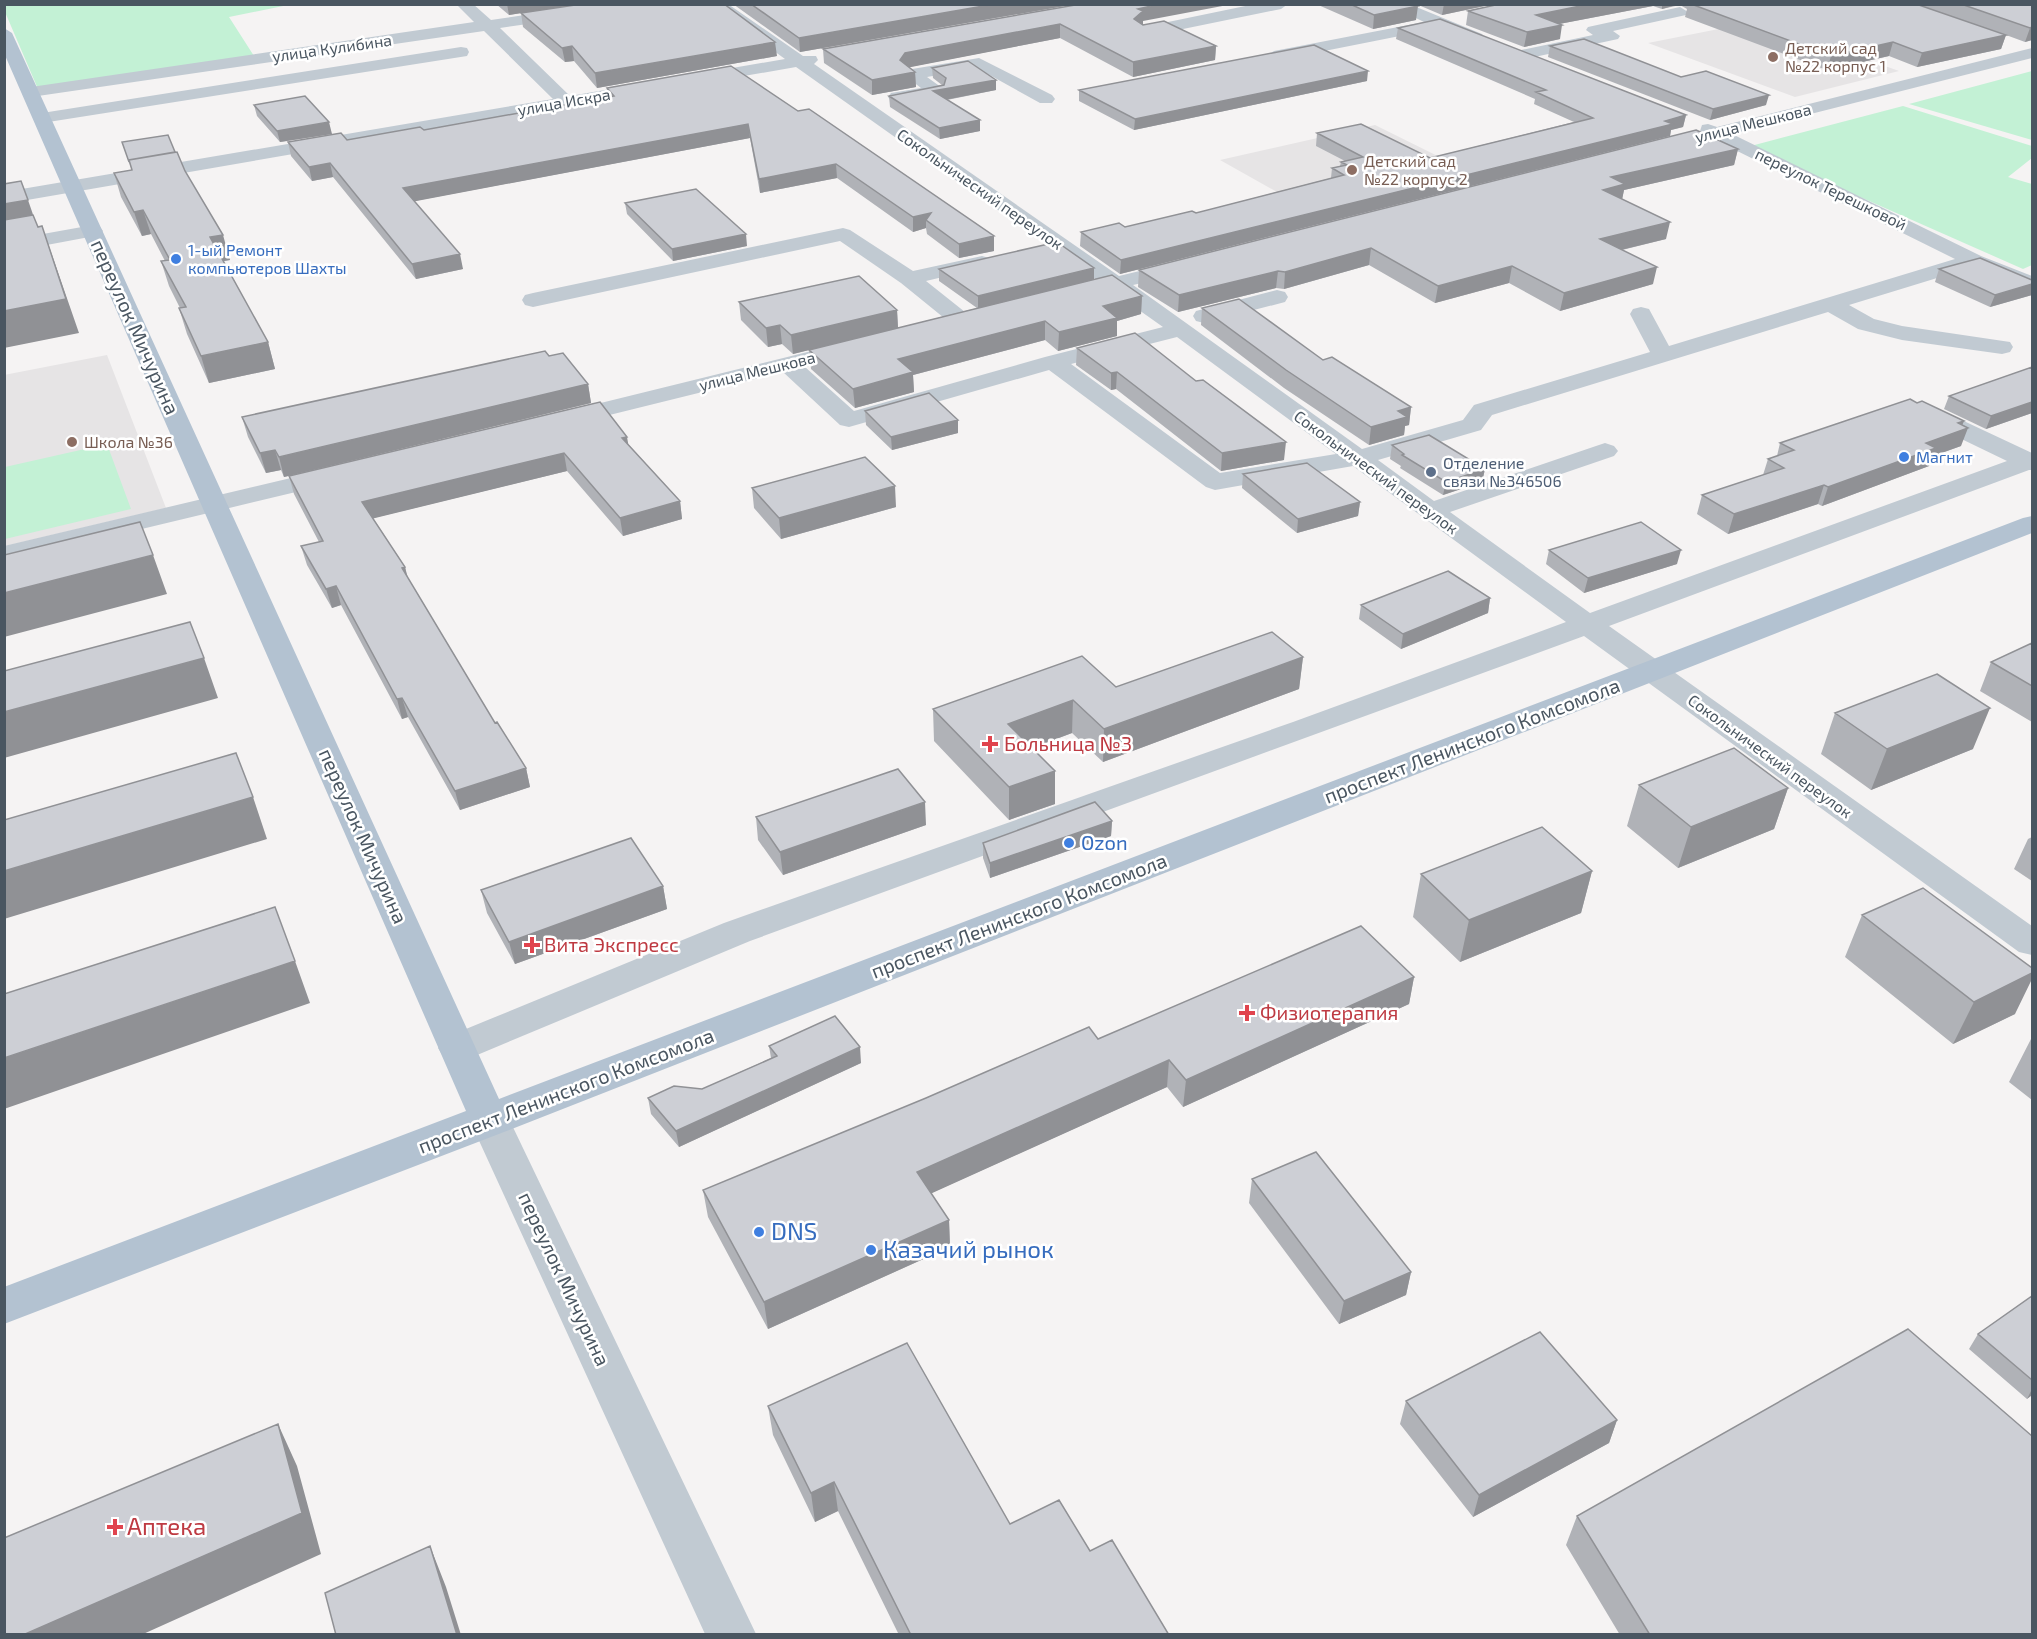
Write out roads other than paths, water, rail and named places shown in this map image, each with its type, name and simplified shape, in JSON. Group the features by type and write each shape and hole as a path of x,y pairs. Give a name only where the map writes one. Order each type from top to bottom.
{"main road":[{"name":"переулок Мичурина","path":"4,33 490,1121"},
{"name":"проспект Ленинского Комсомола","path":"4,1306 490,1121 2032,524"}],"street":[{"path":"463,4 509,45 566,102"},
{"name":"улица Кулибина","path":"31,92 634,4"},
{"name":"Сокольнический переулок","path":"717,4 1177,326 1588,626 2032,943"},
{"path":"1144,32 1281,4"},
{"path":"1394,4 1554,68"},
{"path":"1172,9 1198,21"},
{"path":"1521,55 1612,36 1594,30 1680,12"},
{"path":"1256,60 1464,18"},
{"path":"2011,44 2032,53"},
{"path":"42,118 509,45"},
{"name":"улица Мешкова","path":"1648,150 2032,53"},
{"name":"улица Искра","path":"4,198 822,58"},
{"path":"860,105 936,90 912,74 979,63 1046,99"},
{"name":"переулок Терешковой","path":"1684,119 1717,132 1974,260 2032,284"},
{"path":"4,247 93,231"},
{"path":"533,300 843,234 909,278 962,321"},
{"path":"1036,250 1060,245"},
{"path":"909,278 1002,258"},
{"path":"1053,362 1215,482 1357,458 1472,425 1483,410 1974,260"},
{"path":"1060,297 1196,263"},
{"path":"788,364 849,420 1277,297"},
{"path":"1830,304 1866,324 1902,333 2002,347"},
{"path":"1641,314 1663,355"},
{"path":"939,327 984,316"},
{"name":"улица Мешкова","path":"536,426 869,344"},
{"path":"1927,413 2032,462"},
{"path":"1430,511 1605,450"},
{"path":"457,1048 737,932 1588,626 2032,462"},
{"path":"4,554 352,471"},
{"name":"переулок Мичурина","path":"490,1121 731,1635"}],"place":[{"name":"Детский сад №22 корпус 1","path":"1773,57"},
{"name":"Детский сад №22 корпус 2","path":"1352,170"},
{"name":"1-ый Ремонт компьютеров Шахты","path":"176,259"},
{"name":"Школа №36","path":"72,442"},
{"name":"Магнит","path":"1904,457"},
{"name":"Отделение связи №346506","path":"1431,472"},
{"name":"Больница №3","path":"990,744"},
{"name":"Ozon","path":"1069,843"},
{"name":"Вита Экспресс","path":"532,945"},
{"name":"Физиотерапия","path":"1247,1013"},
{"name":"DNS","path":"759,1232"},
{"name":"Казачий рынок","path":"871,1250"},
{"name":"Аптека","path":"115,1527"}]}
